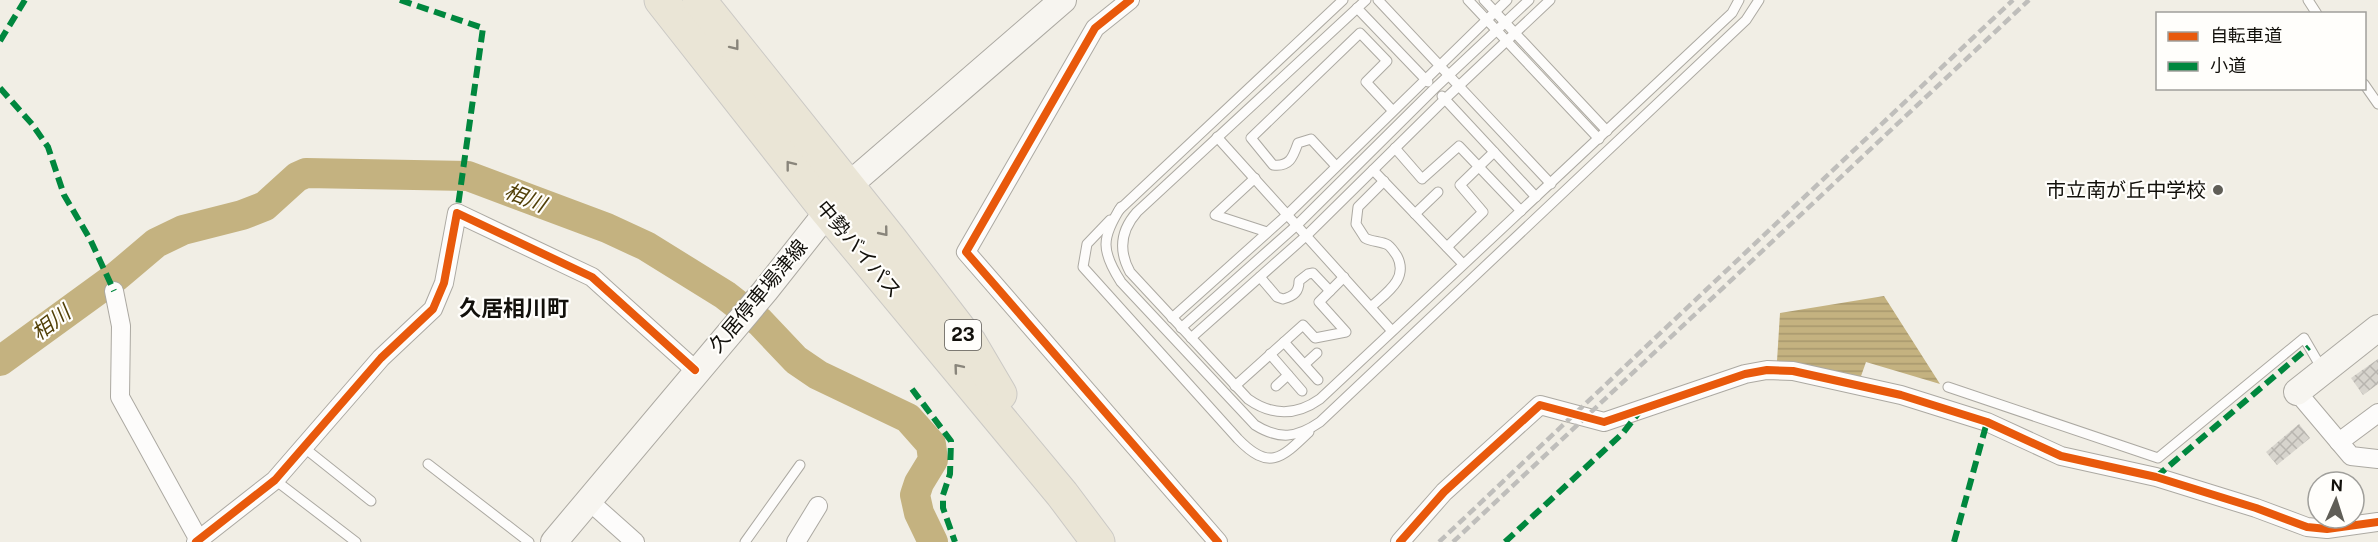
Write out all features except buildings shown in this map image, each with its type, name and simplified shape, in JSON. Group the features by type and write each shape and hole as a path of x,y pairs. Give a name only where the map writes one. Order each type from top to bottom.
{"highway":[{"name":"中勢バイパス","path":"661,0 827,211 1062,494 1098,542"},
{"name":"中勢バイパス","path":"699,0 970,343 1062,494"}],"main road":[{"name":"久居停車場津線","path":"554,542 696,370 765,291 848,186 1063,0"},
{"path":"2297,392 2378,328"}],"street":[{"path":"1130,0 1095,28 966,252 1218,542"},
{"path":"114,291 121,326 120,397 198,541 275,480 302,446 381,358 433,309 444,283 457,213 592,277 696,370"},
{"path":"1400,542 1444,492 1540,405 1604,422 1745,374 1767,370 1819,375 1901,395 1987,422 2061,456 2156,477 2307,527 2327,529 2378,522"},
{"path":"2297,392 2351,456 2378,459"},
{"path":"2339,442 2378,413"},
{"path":"589,501 635,542"},
{"path":"796,542 818,506"}],"lane":[{"path":"1343,0 1122,207 1087,244 1083,267 1230,431 1260,458 1276,459 1286,455 1768,0"},
{"path":"1365,0 1137,212 1129,221 1124,233 1124,260 1130,272 1235,386 1253,402 1270,410 1283,412 1308,407 1599,139 1732,13 1739,0"},
{"path":"1378,0 1551,183"},
{"path":"1468,0 1599,139"},
{"path":"1484,0 1607,131"},
{"path":"1172,318 1288,214 1438,64 1507,0"},
{"path":"1181,328 1297,225 1434,89 1529,0"},
{"path":"1191,338 1307,236 1459,85 1550,0"},
{"path":"1746,20 1759,0"},
{"path":"1357,8 1536,197"},
{"path":"1336,166 1311,139 1298,143 1289,163 1283,166 1273,165 1251,138 1360,33 1387,61 1366,82 1392,110"},
{"path":"2366,87 2378,104"},
{"path":"1217,137 1392,331"},
{"path":"1395,148 1422,179 1460,146 1521,211"},
{"path":"1447,247 1483,212 1460,185 1494,152"},
{"path":"1373,170 1463,264"},
{"path":"1256,178 1215,215 1268,232"},
{"path":"1371,307 1399,280 1398,260 1388,245 1365,238 1356,224 1358,207 1384,181"},
{"path":"1415,214 1438,192"},
{"path":"1122,207 1108,228 1106,247 1110,265 1121,282 1255,425 1268,433 1288,437 1306,432 1320,422"},
{"path":"1260,277 1277,297 1283,299 1295,294 1299,289 1299,282 1308,274 1314,273 1330,291"},
{"path":"1235,386 1303,325 1315,338 1346,332 1319,302 1344,277"},
{"path":"1948,387 2158,458 2304,338 2323,371"},
{"path":"1284,342 1317,380"},
{"path":"1305,364 1317,353"},
{"path":"1270,354 1302,391"},
{"path":"1276,386 1288,375"},
{"path":"302,446 370,501"},
{"path":"428,464 529,542"},
{"path":"745,542 800,465"},
{"path":"275,480 356,542"}],"shaded area":[{"path":"1884,296 1940,384 1866,362 1860,379 1777,361 1780,313"}],"waterway":[{"name":"相川","path":"0,361 117,276 156,243 183,230 242,215 265,206 297,177 306,173 468,176 607,228 646,246 725,295 760,322 796,360 818,375 908,418 931,444 933,460 919,483 915,495 919,513 933,542"}],"railway":[{"path":"1439,542 2013,0"},
{"path":"1453,542 2029,0"}],"marked path":[{"path":"0,41 25,0"},
{"path":"400,0 483,28 457,213"},
{"path":"0,88 32,124 48,147 64,195 90,239 114,291"},
{"path":"2156,477 2309,347"},
{"path":"912,389 951,441 950,474 943,495 943,508 955,542"},
{"path":"1505,542 1623,433 1640,411"},
{"path":"1954,542 1987,422"}],"cycle path":[{"path":"1130,0 1095,28 966,252 1218,542"},
{"path":"196,542 275,480 381,358 433,309 444,283 457,213 592,277 695,370"},
{"path":"1400,542 1444,492 1540,405 1604,422 1745,374 1767,370 1793,371 1901,395 1987,422 2061,456 2156,477 2256,508 2307,527 2327,529 2378,522"}],"place":[{"name":"市立南が丘中学校","path":"2218,190"}],"district":[{"name":"久居相川町","path":"514,308"}]}
